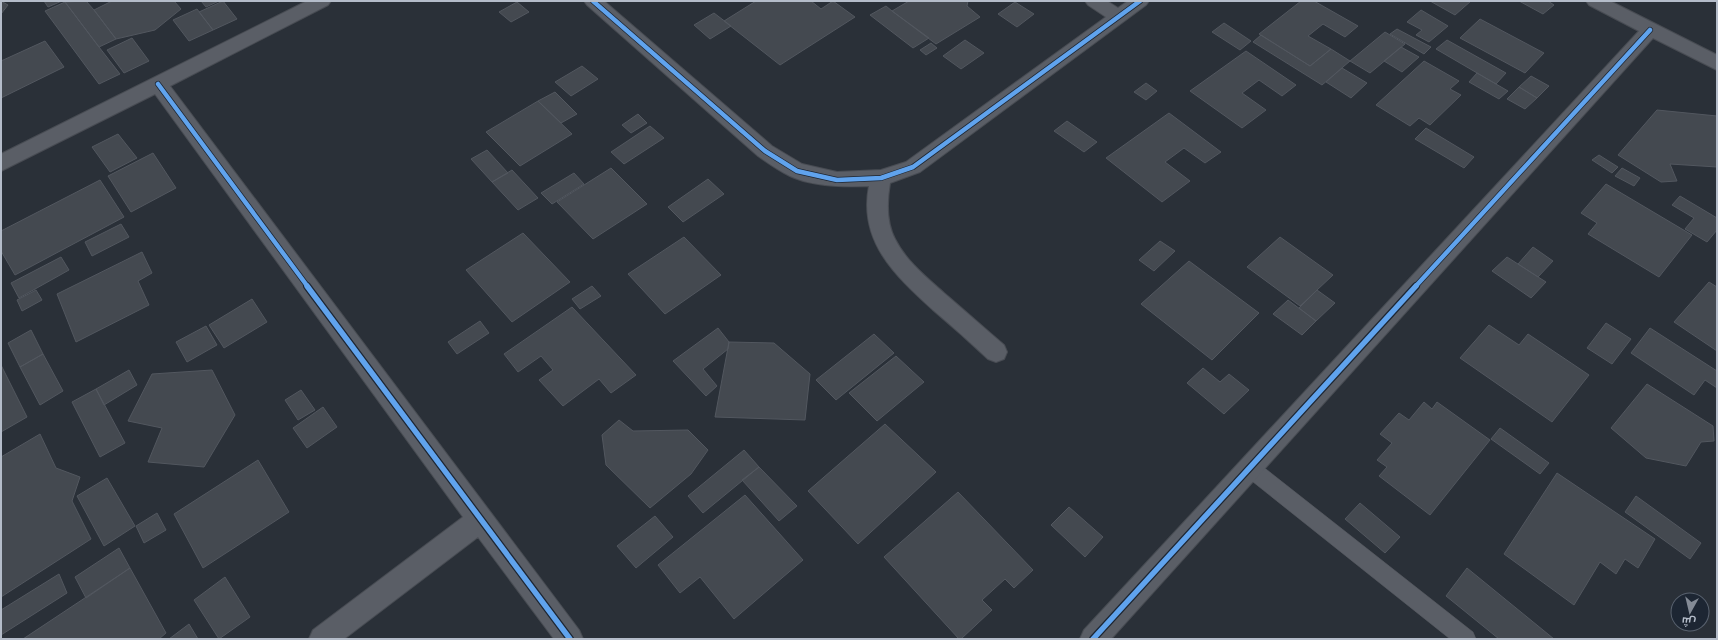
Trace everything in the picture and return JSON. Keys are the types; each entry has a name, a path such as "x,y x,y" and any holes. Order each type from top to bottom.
{"street":[{"path":"1,163 322,1"},
{"path":"593,1 765,151 797,171 837,180 881,178 913,167 940,149 1140,1"},
{"path":"1094,1 1118,16"},
{"path":"1595,1 1717,63"},
{"path":"1094,639 1650,30"},
{"path":"158,84 480,520 570,639"},
{"path":"881,178 877,198 878,219 884,240 896,260 913,278 996,352"},
{"path":"322,639 480,520"}],"lane":[{"path":"1250,468 1466,639"}],"building":[{"path":"1,1 8,5 1,14"},
{"path":"44,1 62,1 48,7"},
{"path":"86,1 116,39 99,47 65,2"},
{"path":"112,1 174,1 181,9 155,30 116,39 94,10"},
{"path":"201,1 219,1 206,7"},
{"path":"223,1 237,19 213,30 199,12"},
{"path":"756,1 811,1 821,9 833,1 855,17 780,65 724,21"},
{"path":"909,1 968,1 967,6 980,17 936,44 892,11"},
{"path":"1301,1 1314,1 1358,26 1345,37 1323,24 1308,36 1331,49 1310,66 1259,34"},
{"path":"1430,1 1471,1 1455,15"},
{"path":"1519,1 1548,1 1554,5 1543,14"},
{"path":"65,2 120,74 99,84 45,11"},
{"path":"517,2 529,12 511,22 499,12"},
{"path":"1015,2 1034,14 1017,27 998,14"},
{"path":"886,6 929,38 913,48 870,15"},
{"path":"197,9 213,30 189,41 173,20"},
{"path":"1421,10 1448,26 1429,42 1416,35 1422,30 1407,22"},
{"path":"714,13 731,26 710,39 694,25"},
{"path":"1480,19 1544,53 1525,73 1460,38"},
{"path":"1224,23 1251,41 1240,50 1212,32"},
{"path":"1397,29 1431,47 1424,54 1390,34"},
{"path":"1385,32 1405,44 1370,73 1350,61"},
{"path":"1261,35 1310,66 1331,49 1350,61 1322,85 1253,42"},
{"path":"132,38 149,61 124,73 107,50"},
{"path":"965,40 984,53 961,69 943,56"},
{"path":"1447,40 1506,73 1496,84 1436,49"},
{"path":"45,41 64,67 1,98 1,61"},
{"path":"931,43 937,48 926,55 920,50"},
{"path":"1401,47 1419,57 1402,72 1384,61"},
{"path":"1246,51 1296,85 1282,96 1259,80 1242,93 1266,110 1242,128 1190,91"},
{"path":"1424,61 1459,81 1450,89 1461,95 1430,125 1419,118 1410,126 1376,105"},
{"path":"582,66 598,79 571,96 555,82"},
{"path":"1342,68 1367,83 1351,98 1326,82"},
{"path":"1477,73 1508,91 1499,99 1469,82"},
{"path":"1531,76 1549,86 1537,98 1519,87"},
{"path":"1146,83 1157,91 1146,100 1134,92"},
{"path":"1519,87 1537,98 1525,109 1507,99"},
{"path":"555,92 577,114 561,123 538,101"},
{"path":"538,101 572,134 520,166 486,132"},
{"path":"1657,110 1717,116 1717,167 1670,164 1677,181 1661,182 1618,155"},
{"path":"1169,113 1221,152 1205,163 1184,148 1165,162 1190,181 1162,202 1106,158"},
{"path":"638,114 647,123 631,133 622,125"},
{"path":"1067,121 1097,142 1084,152 1054,131"},
{"path":"650,126 664,138 624,164 611,152"},
{"path":"1426,128 1474,157 1464,168 1415,139"},
{"path":"118,134 137,158 110,172 92,147"},
{"path":"487,150 508,173 492,182 471,159"},
{"path":"153,153 176,188 131,212 108,176"},
{"path":"1599,155 1618,167 1612,173 1592,160"},
{"path":"611,168 647,204 593,239 557,202"},
{"path":"1622,168 1640,178 1634,186 1615,176"},
{"path":"512,170 538,198 518,210 492,182"},
{"path":"574,173 584,184 552,204 541,193"},
{"path":"708,179 724,194 683,222 668,207"},
{"path":"100,180 124,217 15,275 1,251 1,231"},
{"path":"1606,184 1692,235 1659,277 1588,234 1597,223 1581,213"},
{"path":"1680,196 1717,218 1717,230 1707,242 1685,229 1694,218 1672,205"},
{"path":"121,224 129,237 92,256 85,242"},
{"path":"523,233 570,282 512,322 466,270"},
{"path":"684,237 721,275 665,314 628,274"},
{"path":"1280,237 1333,275 1300,306 1247,267"},
{"path":"1160,241 1175,251 1154,271 1139,260"},
{"path":"1533,247 1553,261 1538,277 1518,264"},
{"path":"142,252 152,273 138,281 149,305 76,342 57,294"},
{"path":"61,257 69,270 19,298 11,283"},
{"path":"1507,257 1546,282 1531,298 1492,271"},
{"path":"1189,261 1259,313 1212,360 1141,304"},
{"path":"1709,282 1717,287 1717,351 1674,322"},
{"path":"592,286 601,296 580,309 572,299"},
{"path":"36,290 42,300 22,311 17,300"},
{"path":"1317,290 1335,303 1316,321 1299,308"},
{"path":"252,299 267,322 224,348 209,325"},
{"path":"1288,300 1316,321 1302,335 1273,314"},
{"path":"572,307 636,375 611,393 599,379 563,406 539,380 553,370 541,356 518,372 504,354"},
{"path":"480,321 489,333 457,354 448,342"},
{"path":"1606,323 1631,339 1612,364 1587,348"},
{"path":"1489,325 1519,345 1528,334 1589,375 1552,422 1460,358"},
{"path":"206,326 217,345 187,362 176,342"},
{"path":"718,328 729,342 728,349 703,369 717,386 706,396 673,361"},
{"path":"1650,328 1717,371 1717,388 1705,380 1694,395 1631,353"},
{"path":"31,330 43,354 20,367 8,343"},
{"path":"874,334 894,353 836,400 816,380"},
{"path":"729,342 774,343 810,374 805,420 715,417"},
{"path":"43,354 63,391 40,405 20,367"},
{"path":"896,356 924,382 877,421 849,393"},
{"path":"1,365 27,417 1,432"},
{"path":"1203,368 1220,382 1229,374 1249,390 1224,414 1187,383"},
{"path":"129,370 137,385 104,405 96,389"},
{"path":"212,370 235,415 204,467 148,462 162,428 128,421 152,374"},
{"path":"1647,384 1713,426 1714,441 1701,442 1686,466 1646,458 1611,428"},
{"path":"96,389 125,443 100,457 72,402"},
{"path":"301,390 315,410 298,420 285,400"},
{"path":"1424,402 1432,409 1437,402 1490,440 1430,515 1379,476 1387,467 1377,460 1392,443 1380,434 1399,413 1409,420"},
{"path":"323,407 337,427 307,448 293,428"},
{"path":"619,420 633,431 688,430 708,450 691,474 650,508 606,465 602,435"},
{"path":"885,424 936,472 858,544 808,491"},
{"path":"1500,428 1549,463 1540,474 1491,439"},
{"path":"40,434 56,468 80,477 72,501 91,539 1,597 1,457"},
{"path":"744,450 759,467 703,513 688,496"},
{"path":"258,460 289,512 203,568 174,514"},
{"path":"759,467 797,506 779,521 742,480"},
{"path":"1557,473 1655,539 1638,568 1625,559 1616,574 1600,562 1574,605 1504,554"},
{"path":"107,478 135,526 104,546 77,496"},
{"path":"958,492 1033,570 1014,588 1005,579 982,600 992,610 961,639 959,639 884,557"},
{"path":"745,495 803,560 734,619 700,577 680,593 658,565"},
{"path":"1636,496 1701,543 1690,559 1625,512"},
{"path":"1360,503 1400,537 1385,553 1345,519"},
{"path":"1069,507 1103,537 1085,557 1051,525"},
{"path":"157,513 166,530 144,543 136,526"},
{"path":"655,516 673,537 636,568 617,546"},
{"path":"119,548 130,568 86,598 75,577"},
{"path":"130,568 166,633 159,639 23,639"},
{"path":"1467,568 1554,639 1499,639 1446,596"},
{"path":"59,574 67,593 1,635 1,610"},
{"path":"225,577 250,617 219,639 194,600"},
{"path":"189,624 198,639 169,639"}],"cycle path":[{"path":"593,1 765,151 797,171 837,180 881,178 913,167 1140,1"},
{"path":"1093,639 1650,30"},
{"path":"158,84 480,520 570,639"}]}
